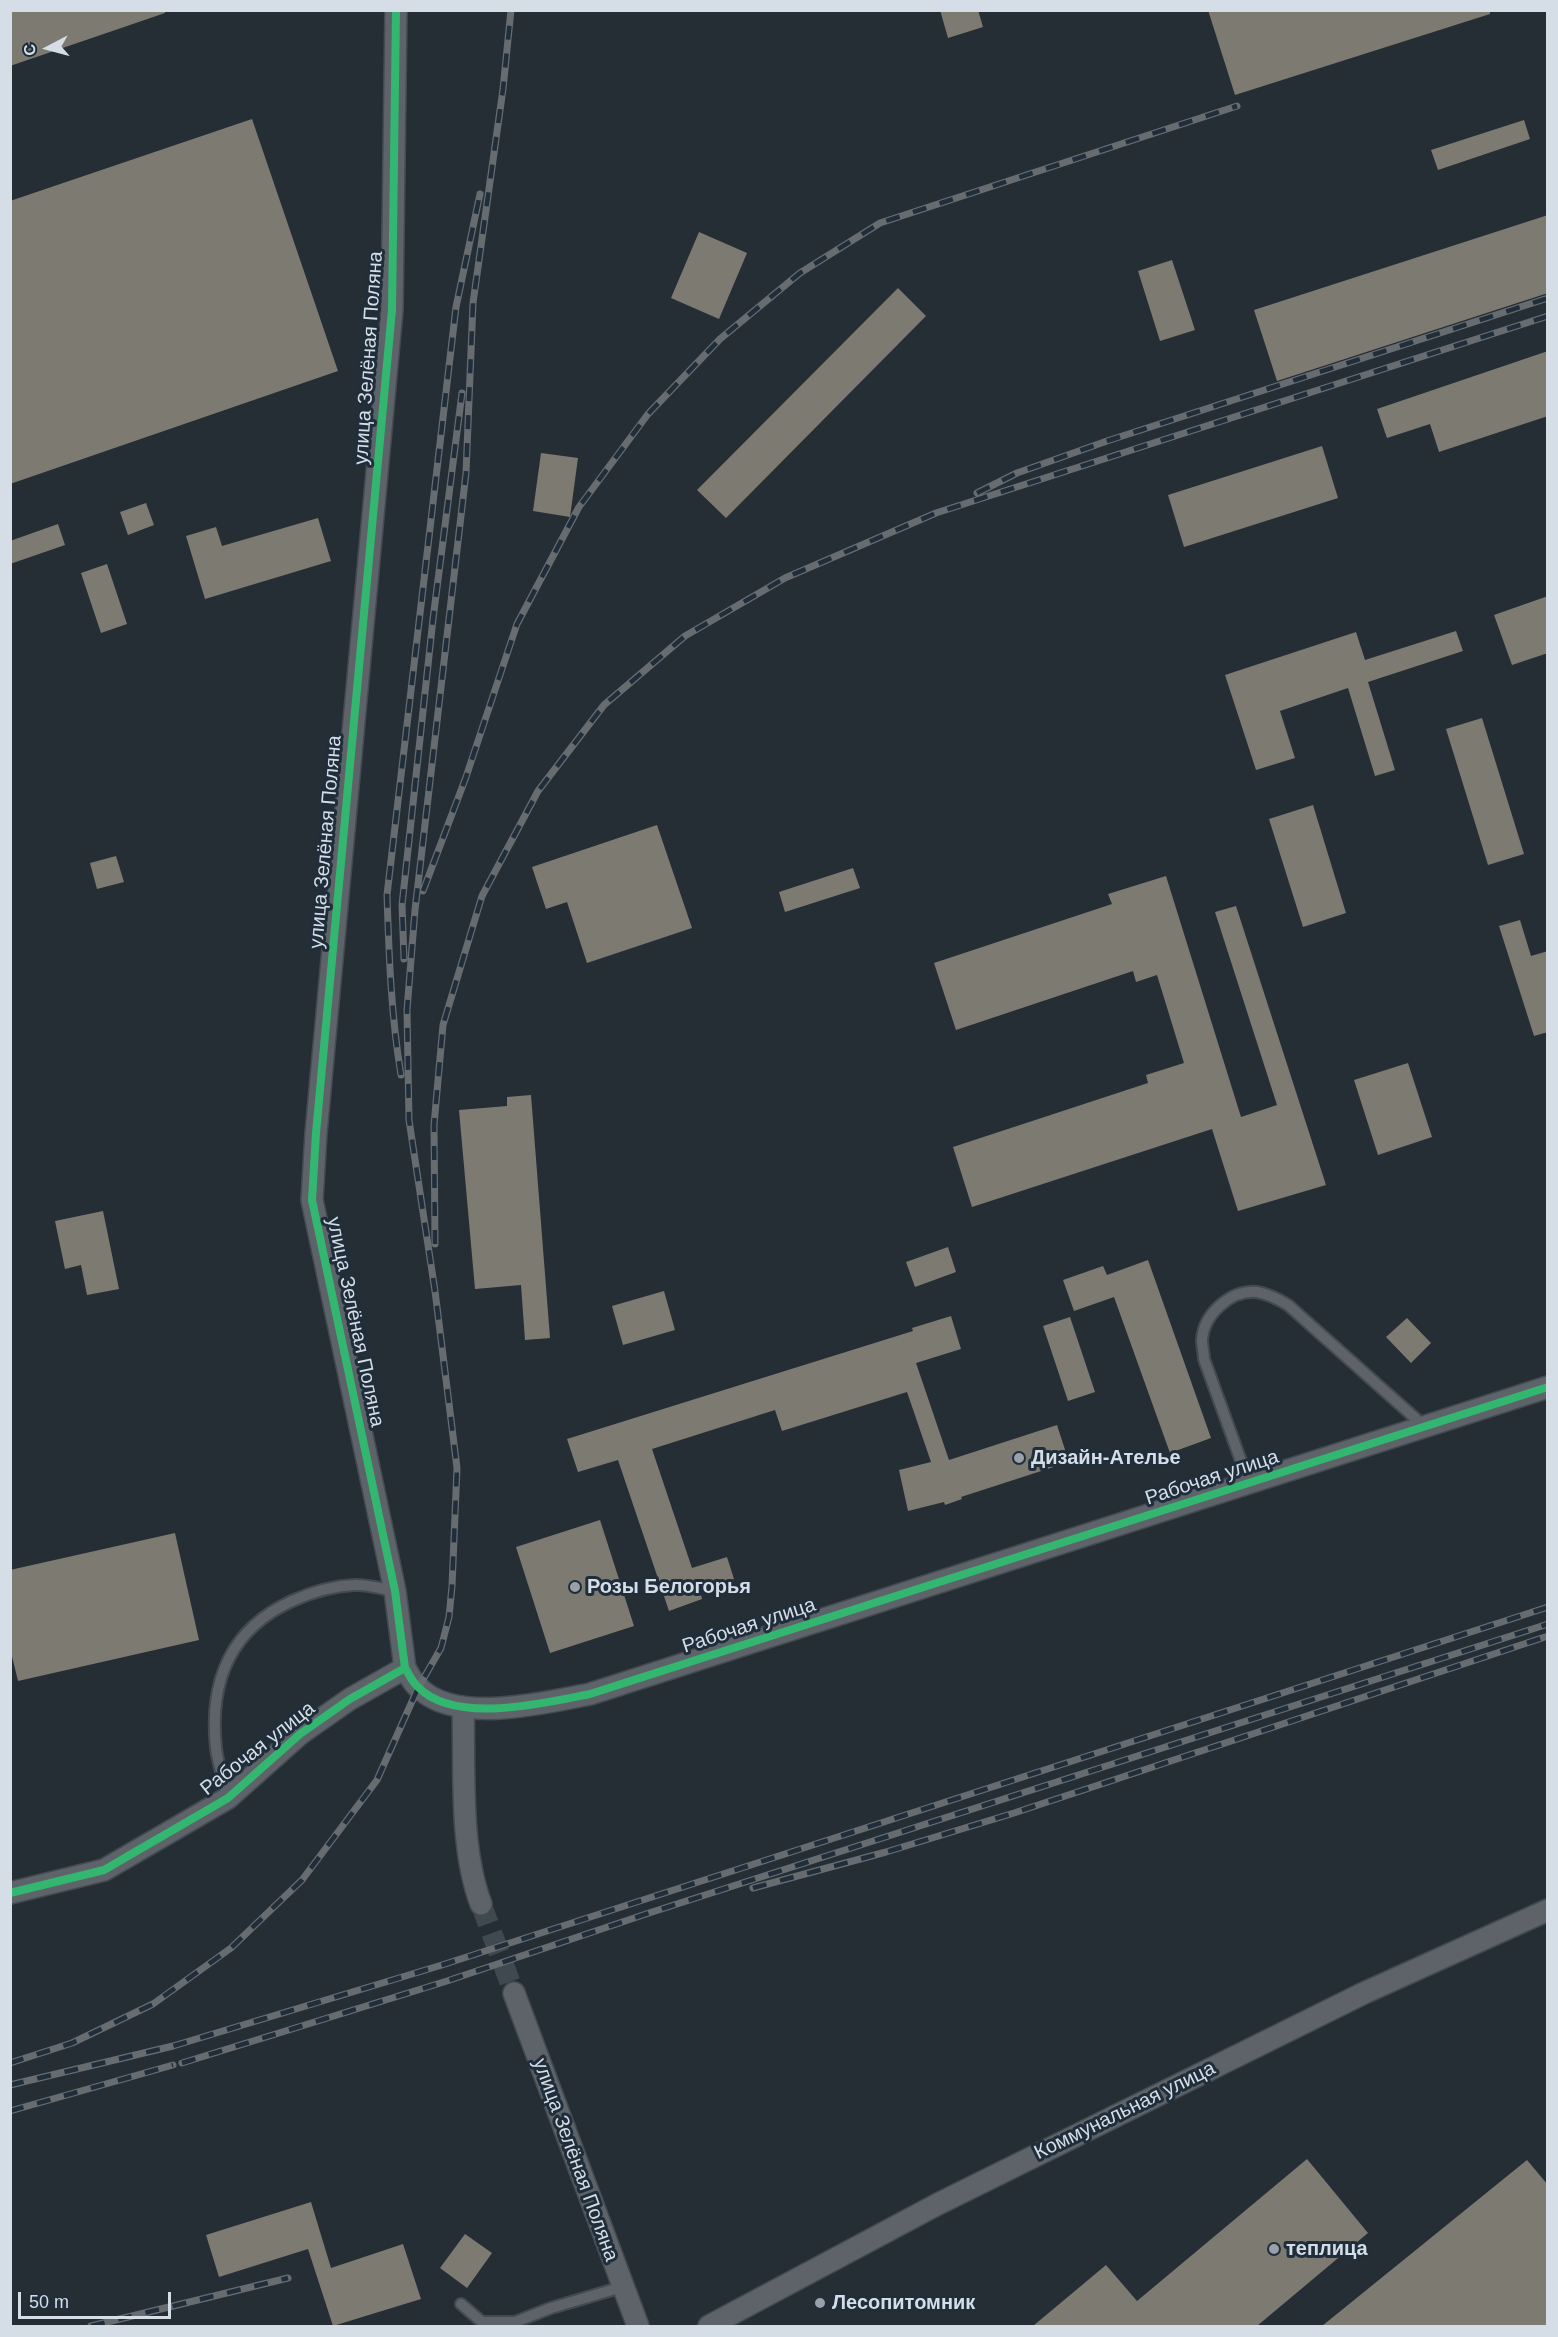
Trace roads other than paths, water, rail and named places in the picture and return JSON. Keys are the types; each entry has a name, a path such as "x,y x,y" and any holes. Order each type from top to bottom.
{"street":[{"name":"улица Зелёная Поляна","path":"396,10 392,310 316,1133 312,1200 395,1591 405,1668"},
{"name":"Рабочая улица","path":"10,1893 104,1870 228,1798 300,1734 350,1699 405,1668 418,1688 436,1700 463,1707 497,1709 517,1707 590,1694 1548,1387"},
{"path":"463,1707 466,1832 476,1890 481,1904"},
{"name":"Коммунальная улица","path":"709,2326 938,2205 1364,1993 1548,1910"},
{"name":"улица Зелёная Поляна","path":"514,1993 638,2326"}],"lane":[{"path":"1249,1484 1204,1359 1202,1339 1209,1319 1215,1311 1221,1304 1239,1294 1256,1292 1273,1296 1288,1305 1424,1427"},
{"path":"228,1798 216,1749 216,1712 221,1679 231,1653 244,1634 271,1611 315,1590 356,1585 395,1591"},
{"path":"461,2304 482,2322 516,2322 551,2308 622,2287"}],"tunnel":[{"path":"481,1904 514,1993"}],"railway":[{"path":"10,2063 72,2043 153,2004 231,1948 302,1880 377,1780 418,1688 441,1648 449,1617 457,1468 435,1291 409,1120 407,1010 415,910 466,473 473,303 503,89 511,10"},
{"path":"423,891 466,777 517,624 579,507 648,414 720,339 800,273 880,223 1237,106"},
{"path":"401,1075 393,1008 387,895 456,307 480,194"},
{"path":"977,493 1017,473 1107,441 1548,298"},
{"path":"435,1244 434,1125 443,1025 482,896 538,791 604,705 685,636 785,578 936,513 1548,316"},
{"path":"404,959 402,905 433,619 462,393"},
{"path":"10,2085 173,2046 442,1965 1548,1607"},
{"path":"182,2063 447,1981 649,1913 1548,1624"},
{"path":"753,1888 886,1852 1014,1813 1548,1636"},
{"path":"10,2111 173,2065"},
{"path":"91,2326 288,2278"}],"place":[{"name":"Дизайн-Ателье","path":"1019,1458"},
{"name":"Розы Белогорья","path":"575,1587"},
{"name":"теплица","path":"1274,2249"},
{"name":"Лесопитомник","path":"820,2303"}]}
